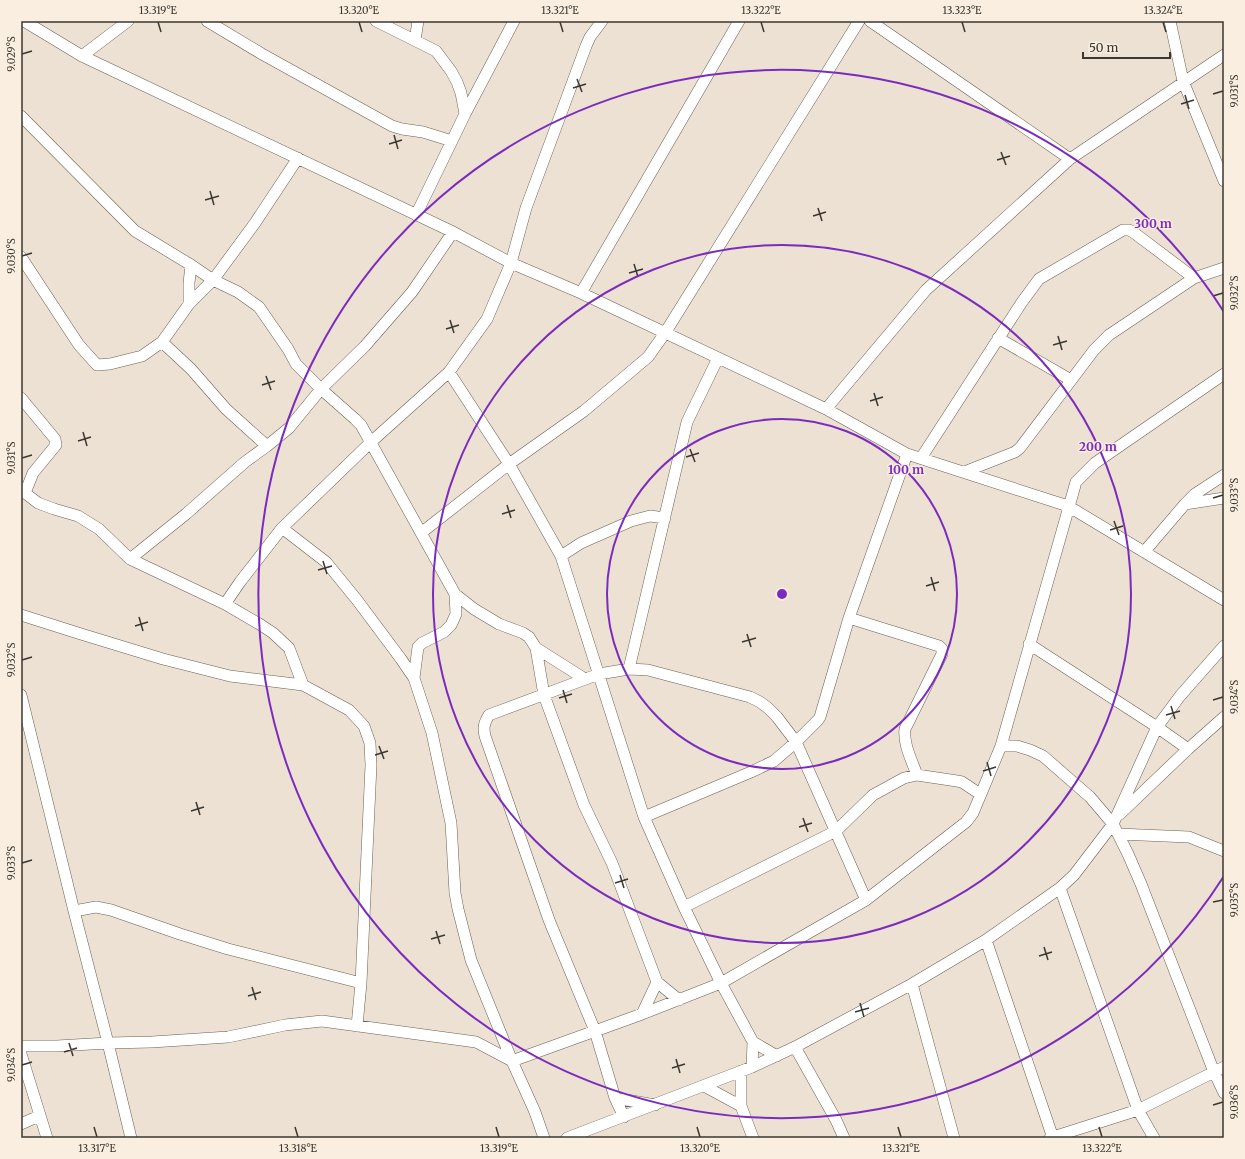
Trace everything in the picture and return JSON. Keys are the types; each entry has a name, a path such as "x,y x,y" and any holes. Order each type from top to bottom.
{"street":[{"path":"24,21 82,56 453,232 511,263 581,293 826,409 907,454 1068,506 1224,600"},
{"path":"82,56 128,21"},
{"path":"207,21 262,54 392,126 422,132 452,141"},
{"path":"376,21 436,52 451,71 457,82 461,93 464,114"},
{"path":"415,40 418,21"},
{"path":"416,215 464,114 514,21"},
{"path":"225,604 282,528 371,442 449,372 487,319 511,263 526,208 586,46 590,37 602,21"},
{"path":"581,293 739,21"},
{"path":"420,532 509,464 584,411 648,357 665,333 859,21"},
{"path":"870,21 1070,159"},
{"path":"1170,21 1183,82 1224,181"},
{"path":"826,409 926,290 1070,159 1224,55"},
{"path":"21,116 135,231 192,265 212,280 238,292 259,307 288,349 296,364 321,390 356,419 371,442 455,594 474,609 499,624 523,633 529,637 536,648 544,695 584,805 612,863 656,982 678,1000"},
{"path":"21,258 79,345 97,365 110,364 142,356 162,342 189,304 212,280 255,224 298,158"},
{"path":"921,458 998,338 1039,279 1123,230 1133,232 1194,278"},
{"path":"130,559 186,514 245,462 289,428 321,390 365,346 412,292 453,232"},
{"path":"189,304 189,284 192,265"},
{"path":"964,472 1015,452 1020,448 1094,350 1109,335 1194,278 1224,268"},
{"path":"998,338 1071,380"},
{"path":"162,342 192,369 226,409 267,446"},
{"path":"629,669 687,422 718,358"},
{"path":"449,372 509,464 561,556 644,817 721,983 753,1042 752,1067"},
{"path":"21,1046 152,1042 228,1037 285,1025 322,1021 476,1042 512,1061 642,1014 721,983 866,900 966,822 972,813 1001,746 1076,482 1095,463 1224,374"},
{"path":"21,398 55,439 56,445 32,473 23,490 38,502 54,509 78,516 98,529 130,559 225,604 273,633 289,648 303,685"},
{"path":"644,817 774,761 818,720 849,618 907,454"},
{"path":"21,474 32,473"},
{"path":"1144,552 1195,494 1224,476"},
{"path":"1185,504 1224,498"},
{"path":"561,556 581,543 631,521 650,516 665,518"},
{"path":"282,528 326,562 357,600 414,678 432,733 451,823 455,893 471,960 512,1061 535,1112 544,1138"},
{"path":"414,678 418,647 422,643 444,632 452,624 456,614 455,594"},
{"path":"21,615 163,658 230,676 303,685 349,710 364,726 370,743 361,983 357,1026"},
{"path":"849,618 939,646 942,649 942,654 905,729 905,742 917,775"},
{"path":"1029,644 1157,727 1188,749"},
{"path":"1115,826 1157,727 1180,696 1224,646"},
{"path":"536,648 585,679"},
{"path":"624,1117 615,1098 595,1031 549,920 484,732 484,722 489,716 599,674 629,669 648,670 750,697 768,708 777,717 796,742 866,900"},
{"path":"21,695 74,912 108,1043 130,1138"},
{"path":"567,1138 704,1086 777,1056 912,984 986,940 1060,888 1074,875 1115,826 1188,749 1224,718"},
{"path":"1001,746 1017,746 1043,756 1090,797 1115,826 1141,884 1214,1072 1224,1093"},
{"path":"684,906 836,831 873,795 904,778 917,775 962,782 980,794"},
{"path":"1115,826 1189,837 1224,851"},
{"path":"1060,888 1138,1110 1154,1138"},
{"path":"74,912 96,907 111,910 228,949 361,983"},
{"path":"986,940 1052,1138 1138,1110 1224,1067"},
{"path":"642,1014 656,982"},
{"path":"912,984 954,1138"},
{"path":"753,1042 777,1056"},
{"path":"795,1047 836,1120 844,1138"},
{"path":"21,1054 47,1138"},
{"path":"741,1071 741,1106 753,1138"},
{"path":"704,1086 741,1106"},
{"path":"615,1098 655,1105"},
{"path":"21,1124 39,1116"}]}
